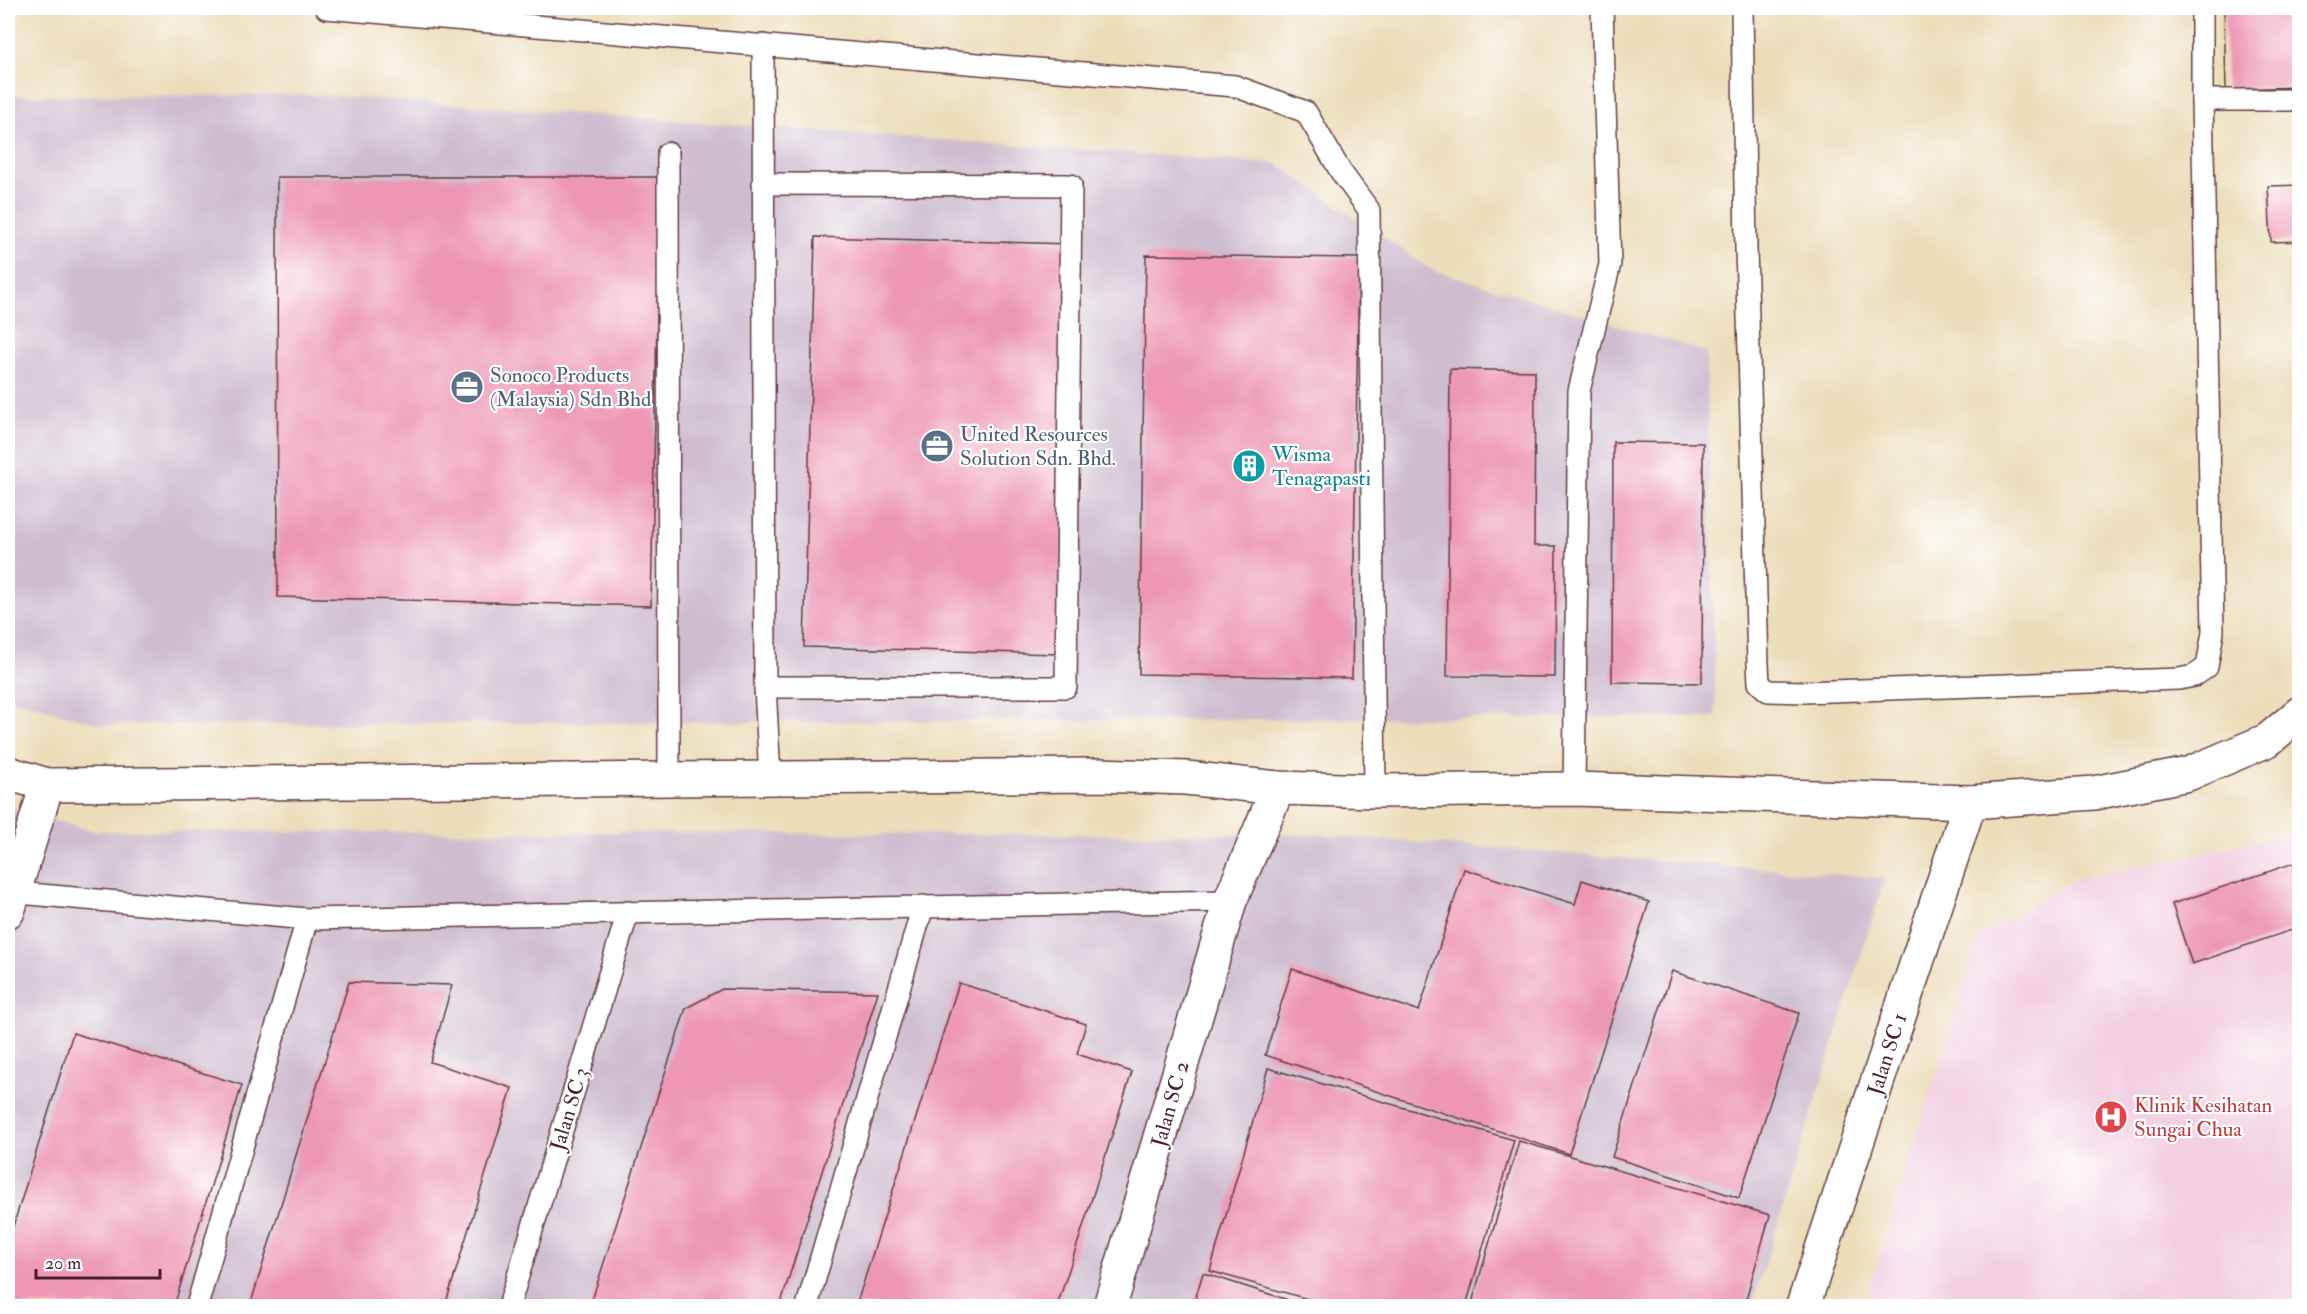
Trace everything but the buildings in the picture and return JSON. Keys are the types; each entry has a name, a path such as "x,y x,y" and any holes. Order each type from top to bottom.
{"street":[{"path":"8,773 47,785 1098,775 1186,778 1278,788 1375,791 1574,789 1971,802 2094,793 2188,774 2268,740 2300,713"},
{"path":"9,899 47,785"},
{"name":"Jalan SC 2","path":"1110,1306 1230,901 1278,788"},
{"name":"Jalan SC 1","path":"1803,1306 1971,802"}],"lane":[{"path":"326,8 1235,86 1306,112 1341,172 1369,210 1375,791"},
{"path":"1574,789 1579,391 1610,264 1602,8"},
{"path":"1743,8 1746,248 1759,683 1768,691 1815,692 2179,679 2194,676 2206,666 2213,633 2202,8"},
{"path":"763,45 765,687 770,777"},
{"path":"2202,100 2300,100"},
{"path":"668,153 669,778"},
{"path":"763,184 1071,185 1066,687 765,687"},
{"path":"9,899 308,919 1230,901"},
{"path":"807,1306 923,906"},
{"name":"Jalan SC 3","path":"509,1306 628,912"},
{"path":"197,1306 308,919"}],"shaded area":[{"path":"319,95 1277,164 1430,269 1706,352 1716,717 102,725 8,698 8,96"},
{"path":"8,808 93,831 1318,835 1885,878 1752,1306 8,1306"},
{"name":"Klinik Kesihatan Sungai Chua","path":"2299,833 2300,1298 2297,1306 1864,1306 1979,936 2077,878"}],"place":[{"name":"Sonoco Products (Malaysia) Sdn Bhd","path":"467,387"},
{"name":"United Resources Solution Sdn. Bhd.","path":"937,446"},
{"name":"Wisma Tenagapasti","path":"1249,466"},
{"name":"Klinik Kesihatan Sungai Chua","path":"2111,1117"}]}
